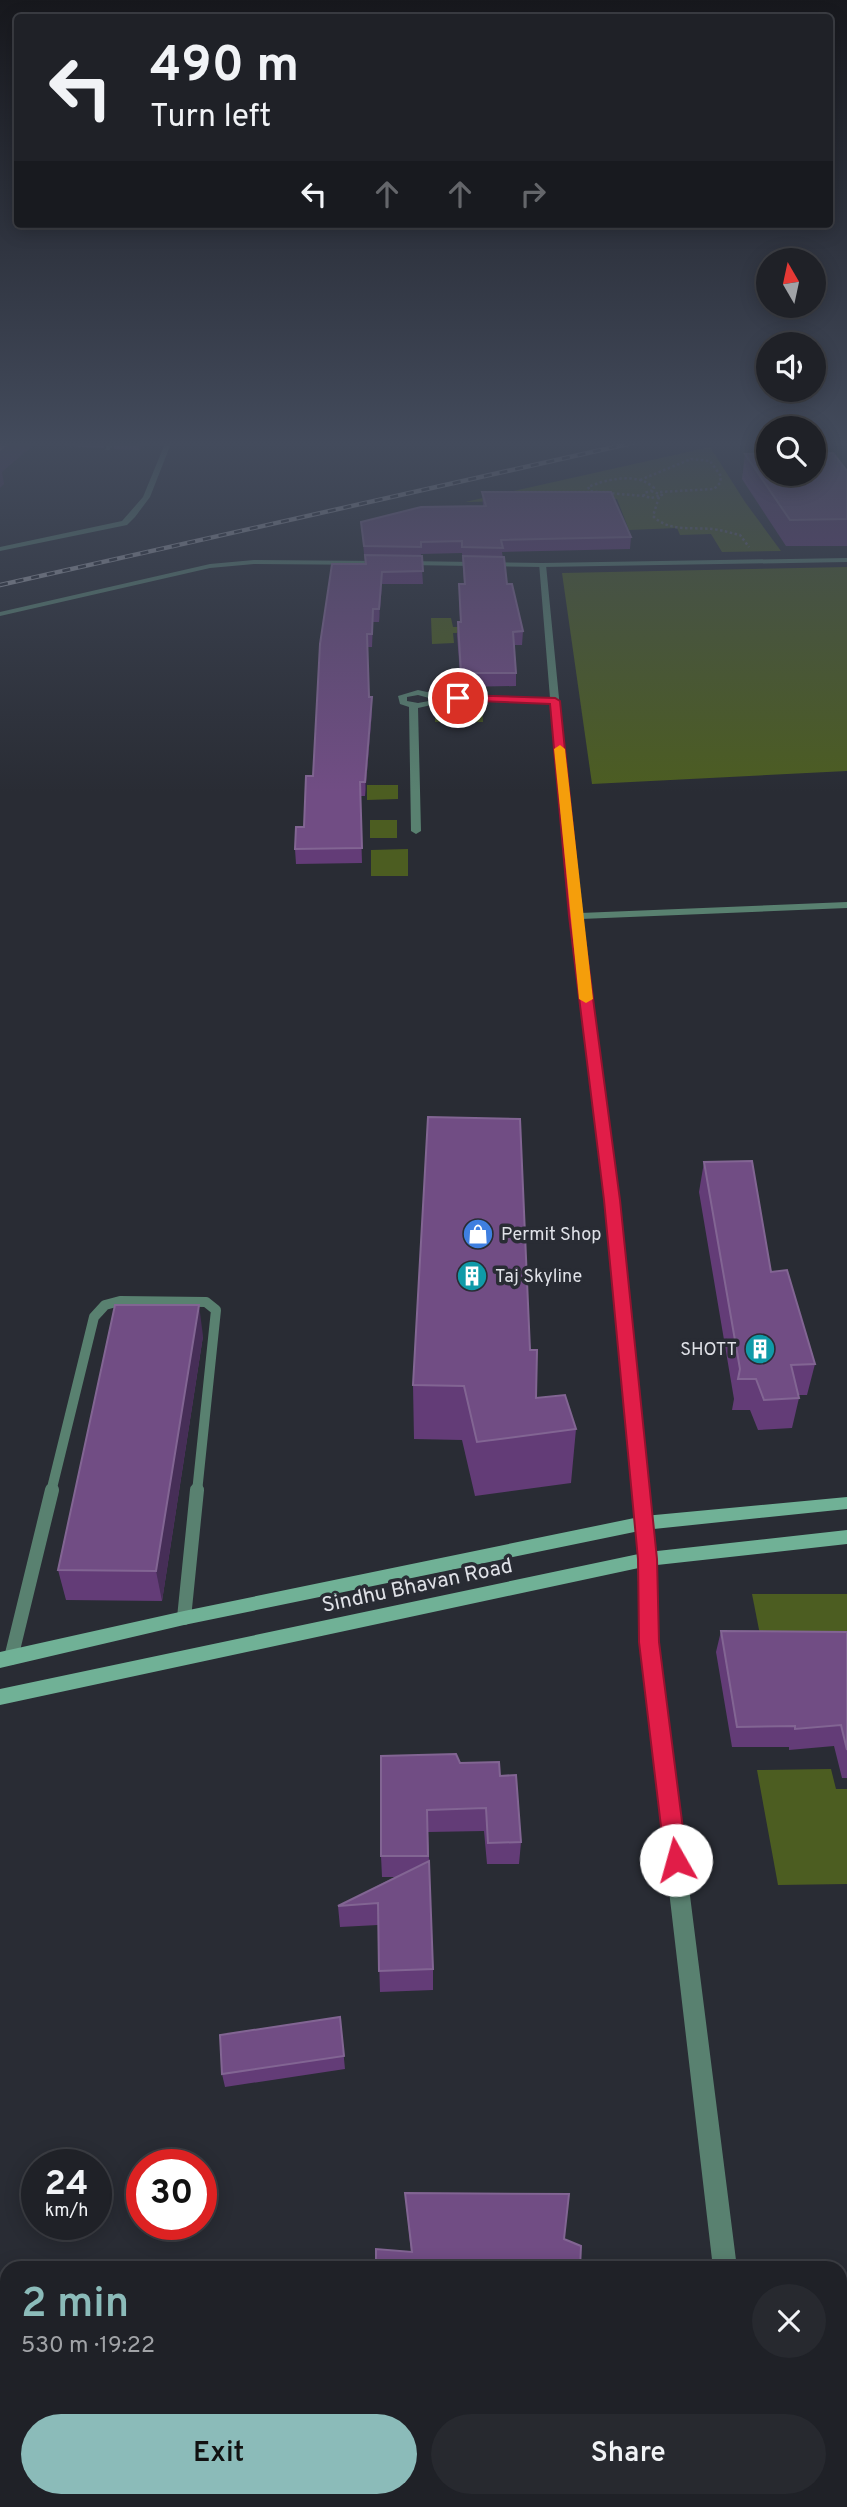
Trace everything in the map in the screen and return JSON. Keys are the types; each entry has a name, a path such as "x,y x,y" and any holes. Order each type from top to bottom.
{"main road":[{"name":"Sindhu Bhavan Road","path":"6,1659 184,1618 644,1523 847,1503"},
{"name":"Sindhu Bhavan Road","path":"0,1697 648,1559 847,1537"}],"street":[{"path":"0,614 221,565 313,562 542,565 847,560"},
{"path":"542,565 575,916 612,1200 648,1559 649,1642 724,2261"},
{"path":"434,697 433,702 425,706 402,702 402,696 412,692 426,693 434,697 555,701"},
{"path":"413,706 416,831"},
{"path":"575,916 847,905"}],"lane":[{"path":"6,1659 94,1317 105,1305 120,1301 206,1302 216,1310 184,1618"}],"green space":[{"path":"847,567 847,771 592,784 562,573"},
{"path":"431,618 451,618 453,627 511,626 512,632 453,633 454,643 432,644"},
{"path":"435,709 482,709 483,722 435,722"},
{"path":"367,785 398,785 398,799 367,800"},
{"path":"370,820 397,820 397,838 370,838"},
{"path":"408,849 408,876 371,876 371,850"},
{"path":"752,1594 847,1594 847,1653 762,1645"},
{"path":"831,1769 836,1789 847,1789 847,1884 778,1885 757,1770"}],"building":[{"path":"365,558 422,558 423,571 382,572 379,609 373,609 372,634 367,634 369,697 372,697 365,782 360,782 362,848 295,849 296,827 304,827 306,776 313,776 320,644 332,564 366,564"},
{"path":"463,558 504,558 507,584 512,584 523,631 513,632 516,673 461,673 459,584 465,584"},
{"name":"Taj Skyline","path":"428,1117 520,1119 530,1350 537,1350 536,1398 565,1395 576,1429 477,1442 464,1386 413,1385"},
{"name":"SHOTT","path":"752,1161 771,1272 787,1270 815,1364 791,1365 799,1398 764,1400 756,1379 738,1379 740,1369 704,1162"},
{"path":"115,1305 199,1305 156,1571 58,1570"},
{"path":"721,1631 847,1632 847,1750 841,1725 795,1729 795,1726 737,1727"},
{"path":"456,1754 460,1763 499,1762 500,1776 516,1775 521,1842 488,1843 486,1808 427,1810 428,1856 381,1856 381,1756"},
{"path":"429,1861 433,1969 379,1971 378,1903 338,1906"},
{"path":"340,2017 344,2056 222,2074 220,2035"},
{"path":"405,2193 569,2194 564,2239 581,2246 580,2261 376,2261 376,2249 412,2252"}],"railway":[{"path":"0,585 120,558"}],"slow traffic":[{"path":"560,749 586,999"}],"place":[{"name":"Permit Shop","path":"478,1234"},
{"name":"Taj Skyline","path":"472,1276"},
{"name":"SHOTT","path":"760,1349"}],"route":[{"path":"458,698 555,701 575,916 612,1200 648,1559 649,1642 676,1860"}]}
